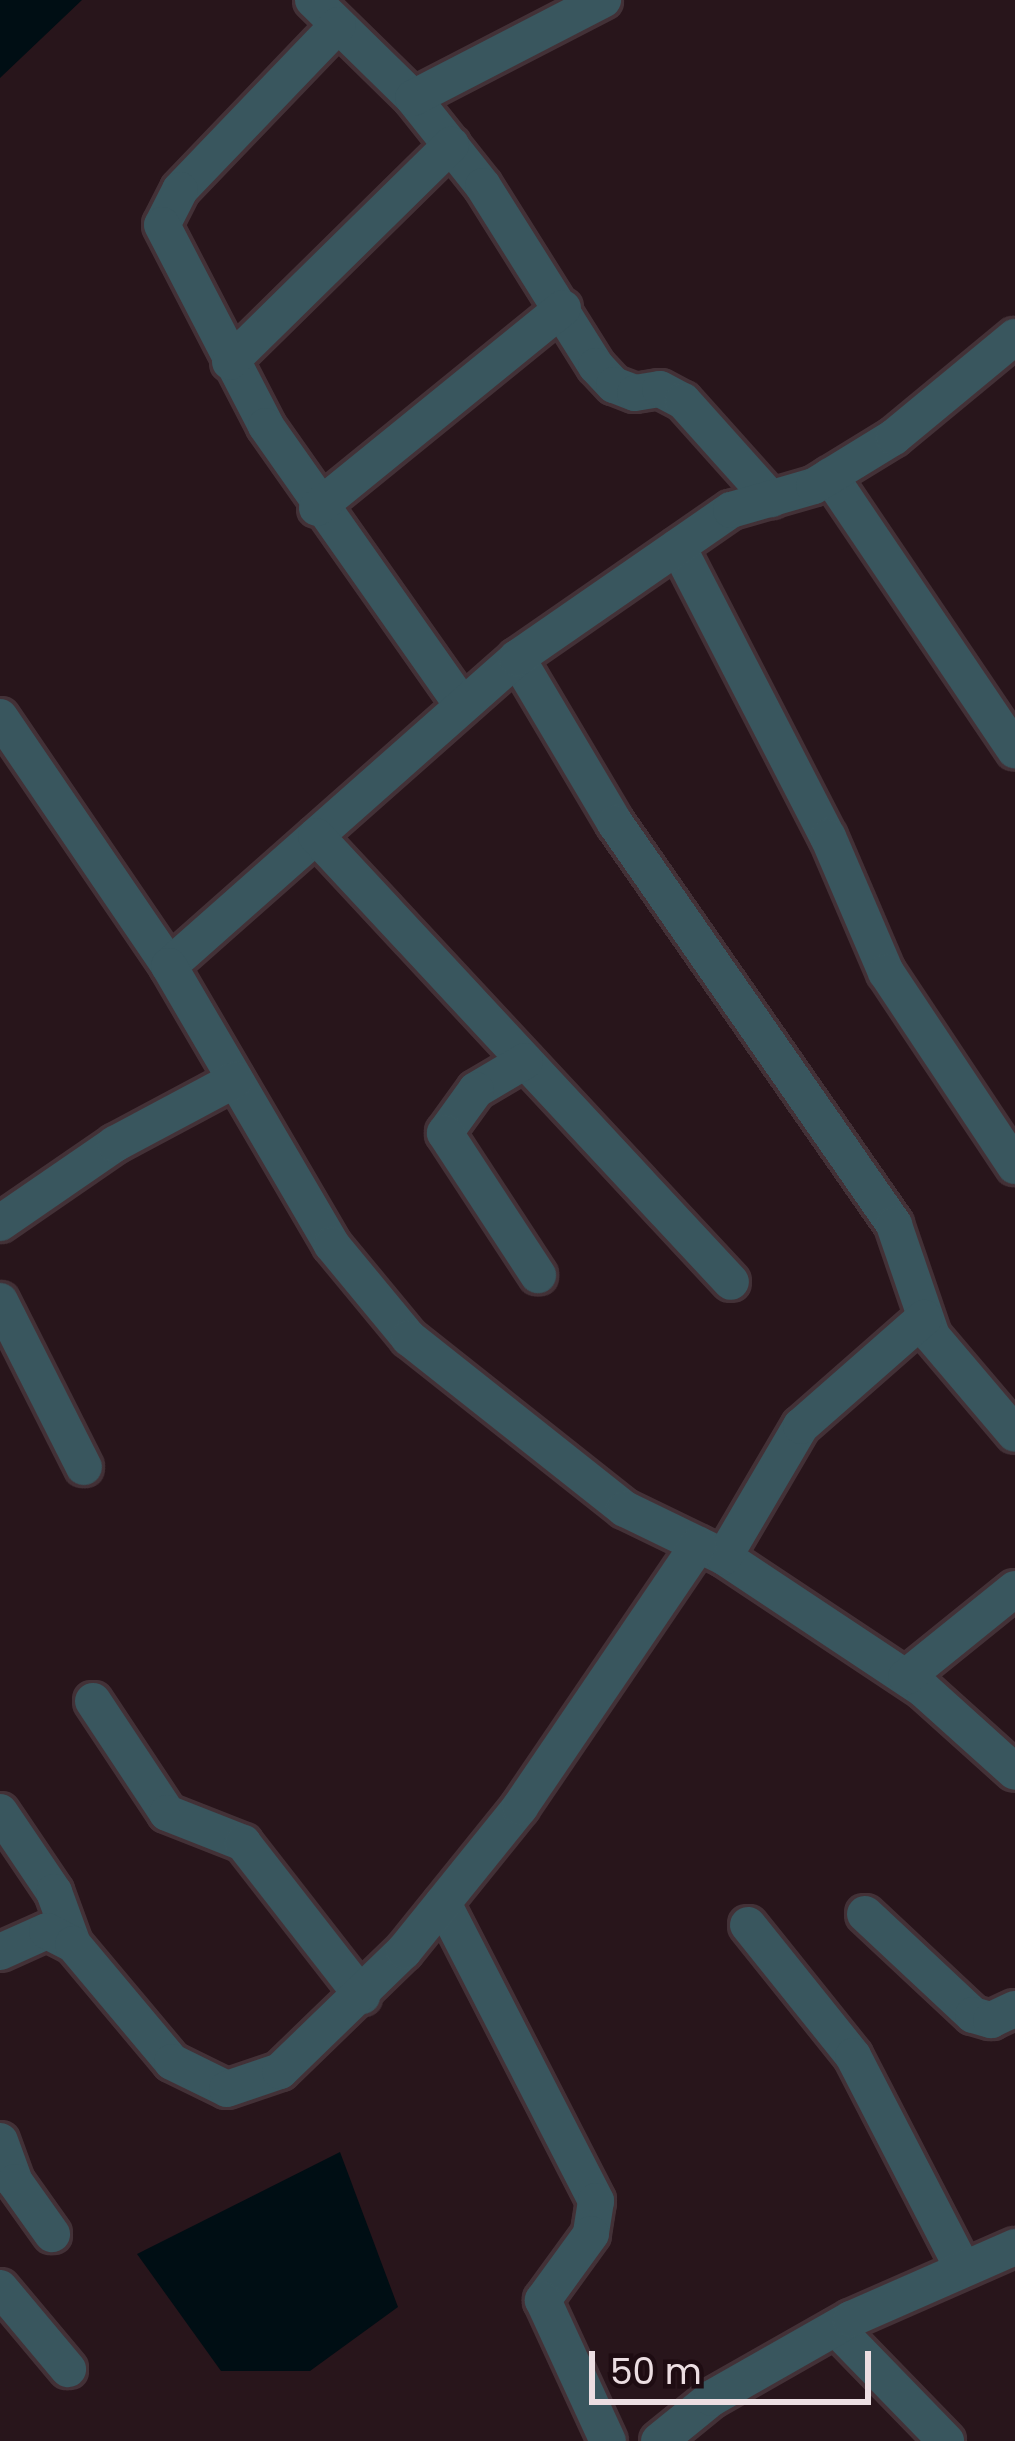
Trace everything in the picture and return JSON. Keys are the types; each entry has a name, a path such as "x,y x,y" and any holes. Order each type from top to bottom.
{"street":[{"path":"413,98 603,0"},
{"path":"459,701 317,508 230,362 171,249 167,210 325,12 413,98 451,146 614,386 634,393 660,389 683,401 771,499"},
{"path":"230,362 451,146"},
{"path":"317,508 563,308"},
{"path":"169,966 459,701 731,510 830,476 894,436 1015,338"},
{"path":"830,476 1015,750"},
{"path":"678,547 828,837 886,971 1015,1166"},
{"path":"517,658 615,823 894,1225 924,1318 1015,1434"},
{"path":"0,717 169,966 332,1245 409,1338 625,1509 711,1551 906,1677 1015,1772"},
{"path":"316,836 731,1282"},
{"path":"525,1060 476,1090 445,1133 538,1275"},
{"path":"0,1223 115,1144 235,1080"},
{"path":"0,1301 84,1467"},
{"path":"0,1812 54,1892 73,1944 137,2030 172,2062 226,2089 280,2071 362,1996 443,1903 801,1426 924,1318"},
{"path":"906,1677 1015,1589"},
{"path":"93,1701 167,1813 243,1843 362,1996"},
{"path":"443,1903 596,2201 591,2234 543,2300 608,2441"},
{"path":"865,1914 974,2015 991,2020 1015,2009"},
{"path":"748,1925 854,2056 962,2267"},
{"path":"0,1952 47,1931 73,1944"},
{"path":"0,2141 15,2182 52,2234"},
{"path":"659,2441 712,2398 836,2328 962,2267 1015,2247"},
{"path":"0,2288 68,2369"},
{"path":"836,2328 946,2441"}],"shaded area":[{"path":"0,0 82,0 0,78"},
{"path":"340,2152 398,2307 310,2371 221,2371 137,2254"}]}
